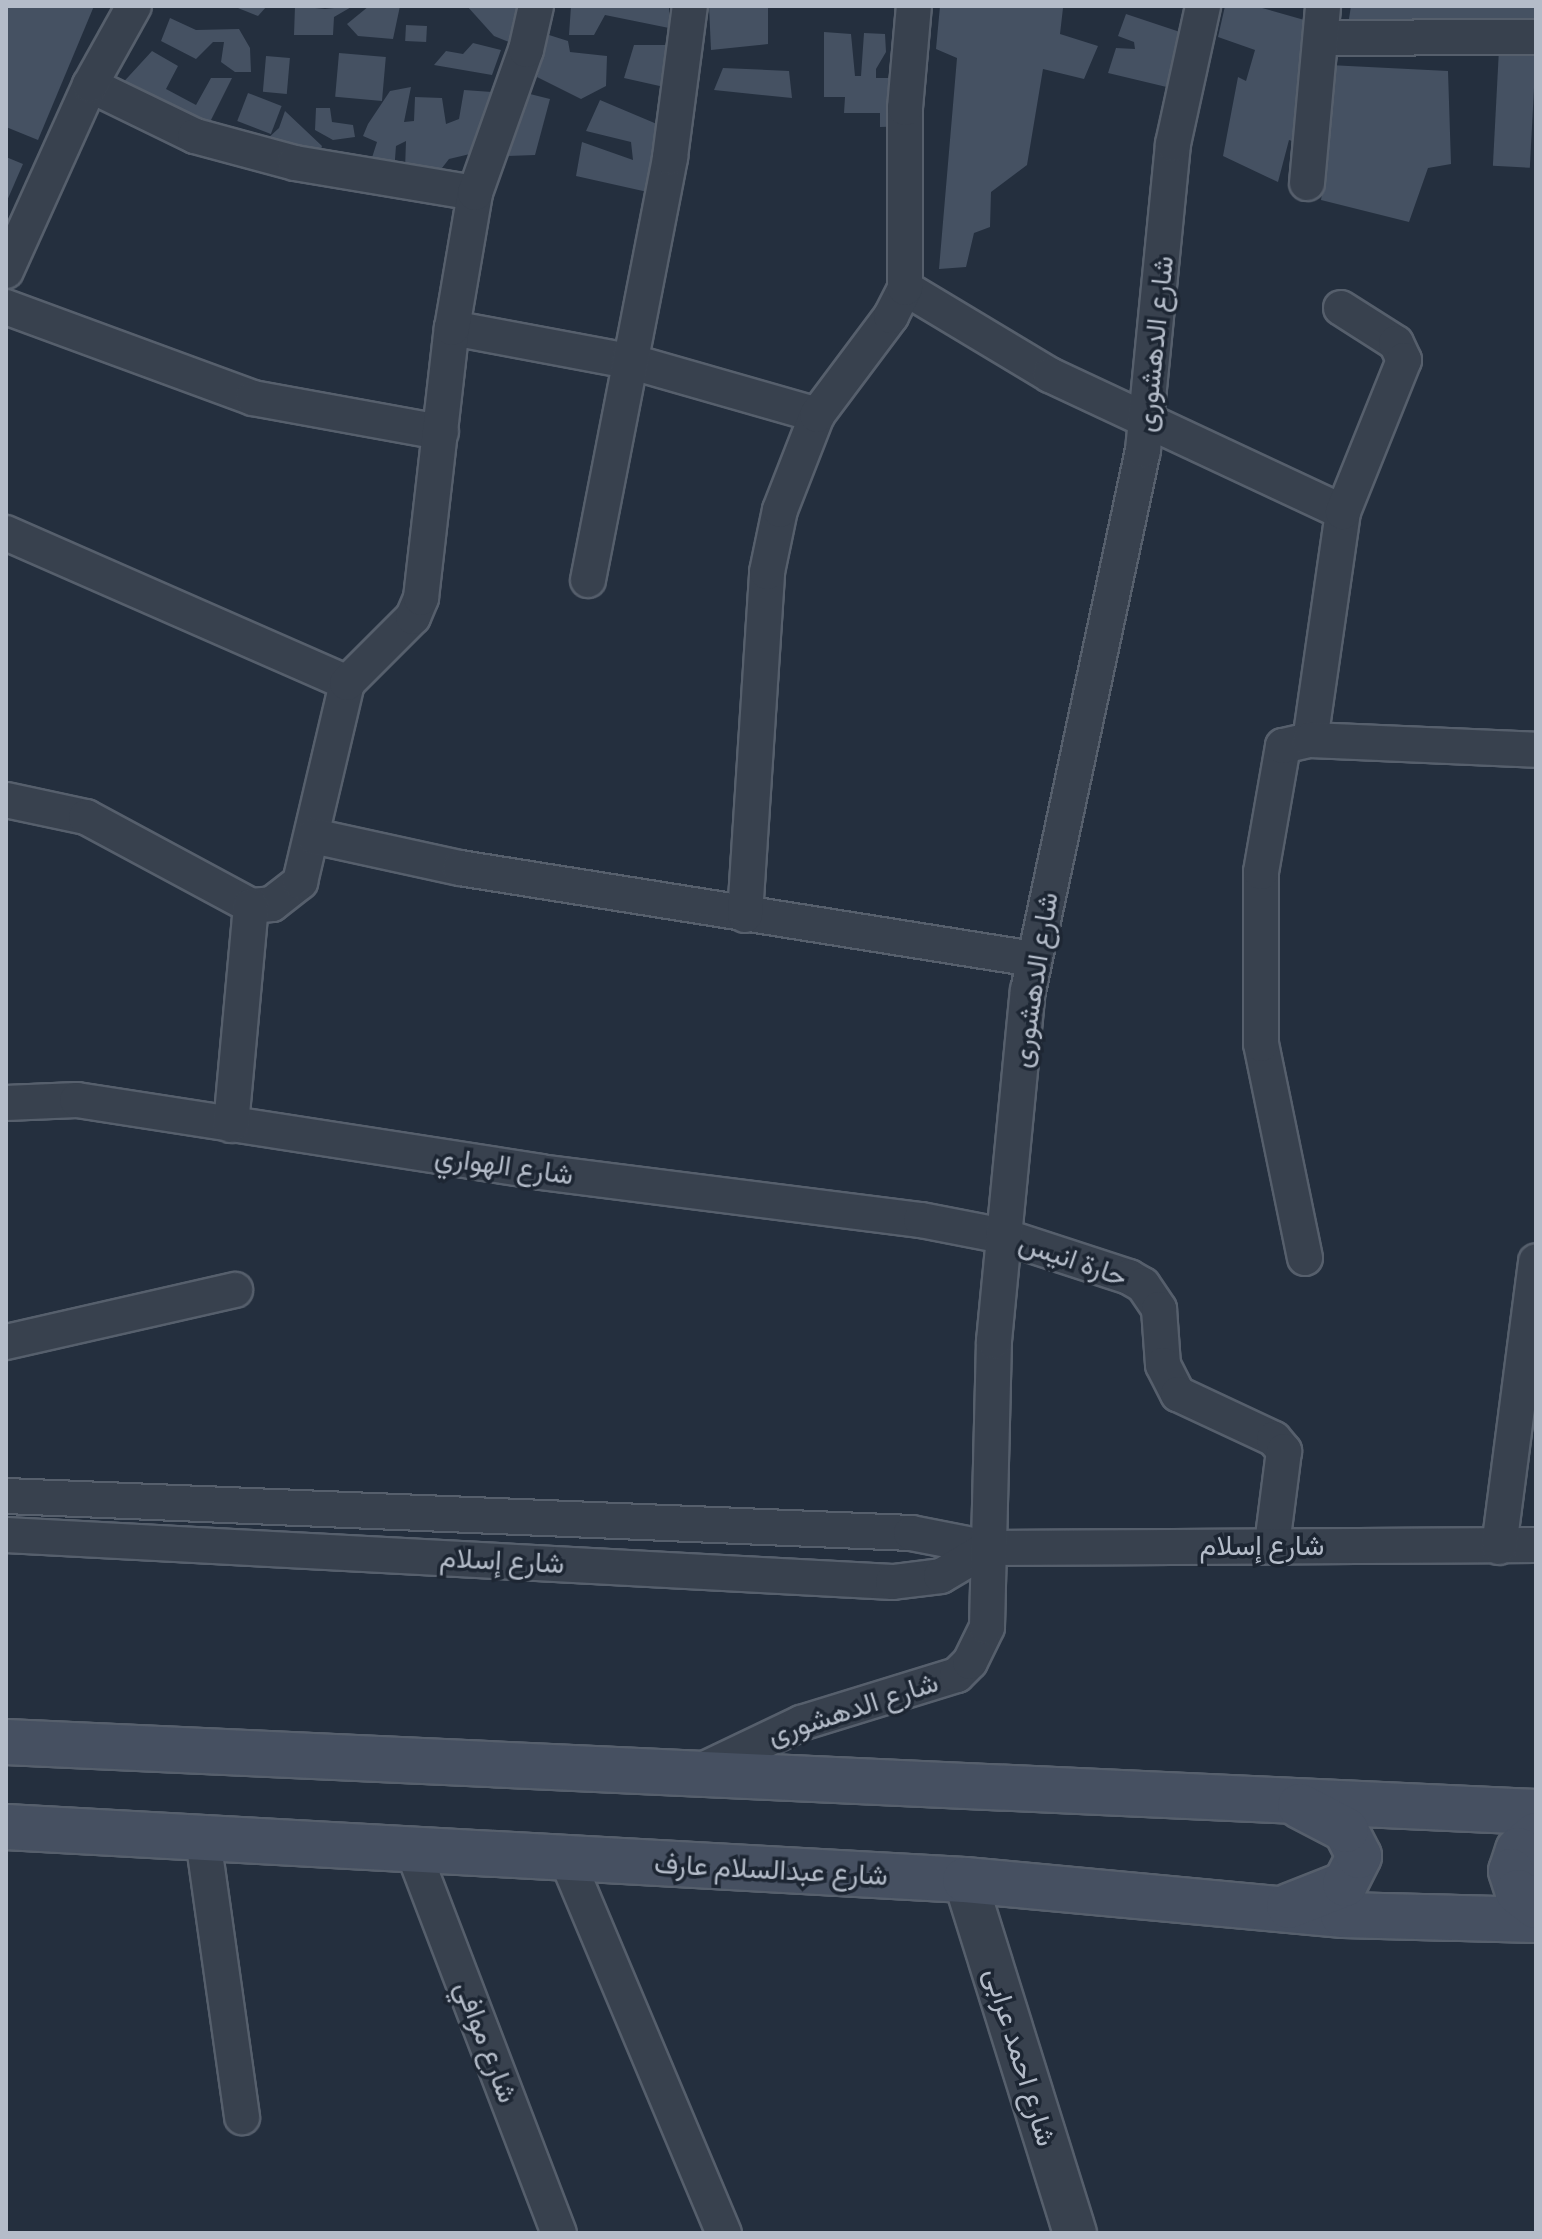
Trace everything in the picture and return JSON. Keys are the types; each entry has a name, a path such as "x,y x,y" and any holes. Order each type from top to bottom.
{"main road":[{"path":"6,1742 1536,1812"},
{"path":"1280,1910 1345,1884 1359,1856 1346,1830 1291,1802"},
{"name":"شارع عبدالسلام عارف","path":"6,1827 965,1880 1280,1910 1536,1920"},
{"path":"1536,1835 1518,1850 1511,1871 1518,1892 1536,1906"}],"street":[{"path":"6,271 90,85 134,6"},
{"path":"6,800 86,817 251,906 272,904 290,894 300,882 347,683 413,617 421,598 452,328 475,193 526,50 536,6"},
{"path":"588,580 684,75 690,6"},
{"path":"745,915 767,572 780,510 817,415 905,288 905,108 914,6"},
{"name":"شارع الدهشورى","path":"692,1775 801,1723 957,1675 970,1662 987,1627 1003,1236 1033,959 1147,423 1173,144 1203,6"},
{"path":"1307,183 1322,22 1536,37"},
{"path":"90,85 195,136 295,163 475,193"},
{"path":"905,288 1050,375 1343,512"},
{"path":"6,307 253,398 441,432"},
{"path":"1310,740 1343,512 1404,360 1396,343 1341,308"},
{"path":"452,328 629,361 817,415"},
{"path":"6,533 347,683"},
{"path":"1305,1258 1264,1066 1261,872 1283,746 1310,740 1536,750"},
{"path":"313,836 460,868 1033,959"},
{"path":"231,1125 251,906"},
{"name":"شارع الهواري","path":"6,1103 77,1100 540,1172 921,1220 1003,1236"},
{"name":"حارة انيس","path":"1003,1236 1129,1277 1153,1296 1163,1365 1178,1394 1274,1439 1284,1451 1272,1545"},
{"path":"1499,1547 1536,1261"},
{"path":"6,1342 235,1290"},
{"name":"شارع إسلام","path":"6,1496 911,1533 988,1548 1536,1545"},
{"name":"شارع إسلام","path":"6,1535 893,1582 941,1576 988,1548"},
{"path":"203,1839 242,2117"},
{"name":"شارع موافي","path":"413,1851 547,2231"},
{"path":"567,1860 724,2233"},
{"name":"شارع احمد عرابى","path":"965,1880 1075,2233"}],"building":[{"path":"6,6 94,6 38,140 6,127"},
{"path":"233,6 267,6 258,16"},
{"path":"295,6 325,9 353,6 334,17 333,35 294,35"},
{"path":"369,6 400,6 393,39 358,36 347,24"},
{"path":"467,6 525,6 511,43 494,36"},
{"path":"571,6 669,6 669,28 605,15 594,35 569,35"},
{"path":"709,6 768,6 768,44 711,50"},
{"path":"940,6 1063,8 1060,34 1098,46 1084,79 1043,69 1027,165 991,192 990,227 974,233 966,267 939,269 957,58 936,49"},
{"path":"1225,6 1255,6 1329,27 1329,65 1448,71 1451,164 1428,168 1409,222 1321,200 1329,153 1289,140 1278,182 1223,156 1238,77 1246,81 1255,50 1218,37"},
{"path":"1351,6 1536,6 1536,28 1348,25"},
{"path":"1126,14 1186,34 1175,89 1108,73 1116,48 1135,49 1134,42 1118,36"},
{"path":"170,18 196,30 239,29 250,48 251,72 235,72 221,62 224,42 213,42 196,59 161,41"},
{"path":"406,25 427,26 426,42 405,41"},
{"path":"824,32 851,34 855,76 861,76 864,33 885,34 886,52 876,69 876,78 917,78 924,89 922,121 913,120 913,126 880,127 880,113 844,113 845,97 824,97"},
{"path":"549,35 568,41 570,52 607,56 606,86 581,99 537,77"},
{"path":"473,43 501,50 492,75 434,65 446,51 463,54"},
{"path":"634,45 669,45 664,87 624,78"},
{"path":"1499,49 1536,51 1530,168 1493,166"},
{"path":"152,51 178,66 166,89 196,105 211,78 232,78 205,132 118,88"},
{"path":"339,53 386,57 382,101 335,97"},
{"path":"266,56 290,58 287,94 263,92"},
{"path":"723,68 789,71 792,98 714,90"},
{"path":"411,87 404,122 414,121 415,97 442,98 446,124 459,119 464,90 492,92 470,154 449,159 435,177 405,169 406,141 396,146 394,172 369,167 377,142 363,136 368,124 390,91"},
{"path":"248,93 282,106 271,134 237,121"},
{"path":"526,93 550,99 535,155 505,156"},
{"path":"600,100 664,127 652,193 576,176 582,142 633,160 631,142 586,131"},
{"path":"316,108 330,108 332,122 353,125 355,137 333,140 315,130"},
{"path":"285,111 322,146 318,161 264,142 279,128"},
{"path":"6,157 23,164 6,203"}]}
